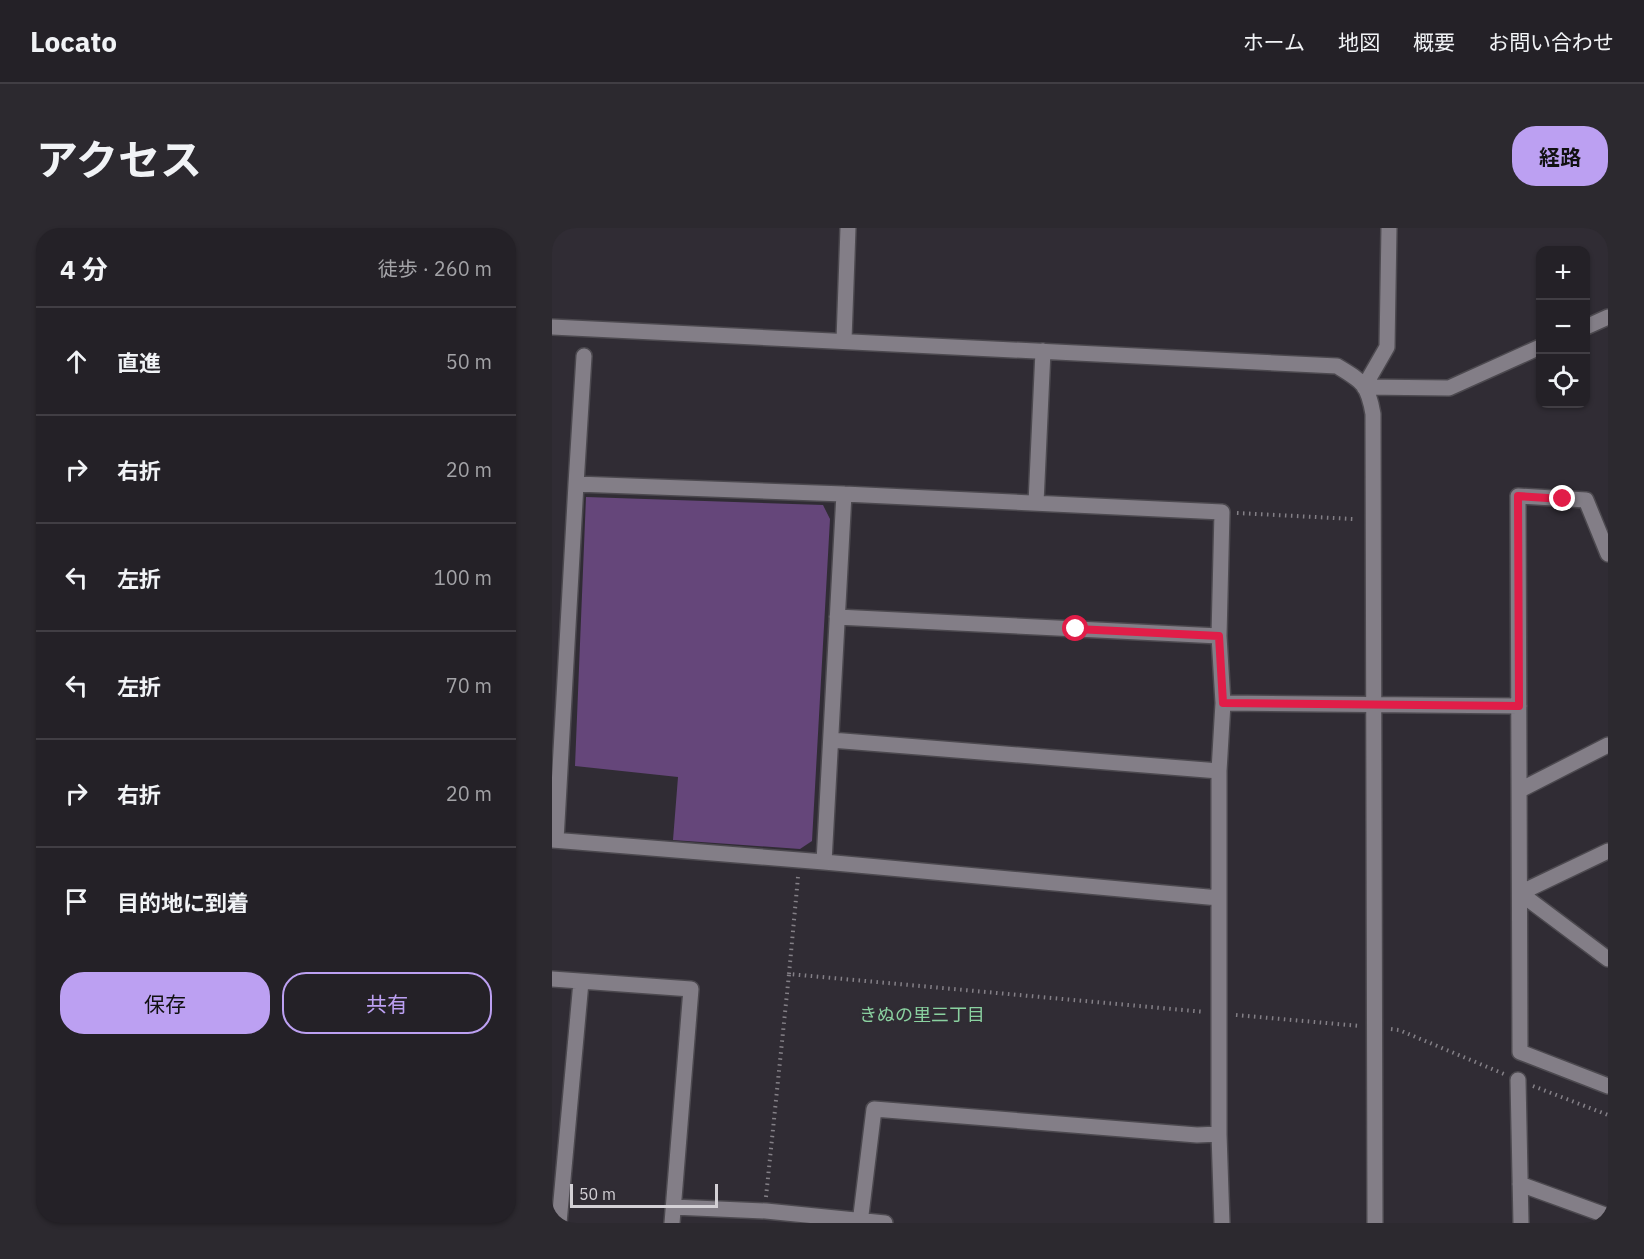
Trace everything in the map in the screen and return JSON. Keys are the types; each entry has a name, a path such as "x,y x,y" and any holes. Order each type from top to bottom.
{"street":[{"path":"844,340 848,228"},
{"path":"1365,387 1387,347 1389,228"},
{"path":"1590,325 1608,316"},
{"path":"552,327 1337,366 1360,380 1370,395 1373,414 1375,1223"},
{"path":"1365,387 1449,388 1536,349"},
{"path":"1036,503 1043,351"},
{"path":"584,356 554,840 1219,898"},
{"path":"576,484 1222,512 1219,636 1223,703 1219,898 1219,1134 1222,1223"},
{"path":"824,862 844,494"},
{"path":"1608,554 1586,500 1518,496 1520,1052 1608,1086"},
{"path":"837,617 1219,636"},
{"path":"1223,703 1519,706"},
{"path":"831,740 1220,771"},
{"path":"1520,790 1608,745"},
{"path":"1520,893 1608,851"},
{"path":"1520,893 1608,959"},
{"path":"552,979 691,989 672,1223"},
{"path":"559,1223 581,982"},
{"path":"1518,1080 1521,1223"},
{"path":"860,1221 874,1109 1197,1135 1219,1134"},
{"path":"1521,1184 1608,1216"},
{"path":"673,1207 766,1211 885,1223"}],"path":[{"path":"1222,512 1353,519"},
{"path":"766,1196 798,871"},
{"path":"789,974 1208,1013"},
{"path":"1231,1015 1355,1026"},
{"path":"1391,1029 1399,1030 1608,1115"}],"shaded area":[{"path":"586,497 823,505 830,519 812,841 800,849 673,840 678,777 575,766"}],"district":[{"name":"きぬの里三丁目","path":"922,1015"}],"route":[{"path":"1076,629 1219,636 1223,703 1519,706 1518,496 1563,499"}]}
